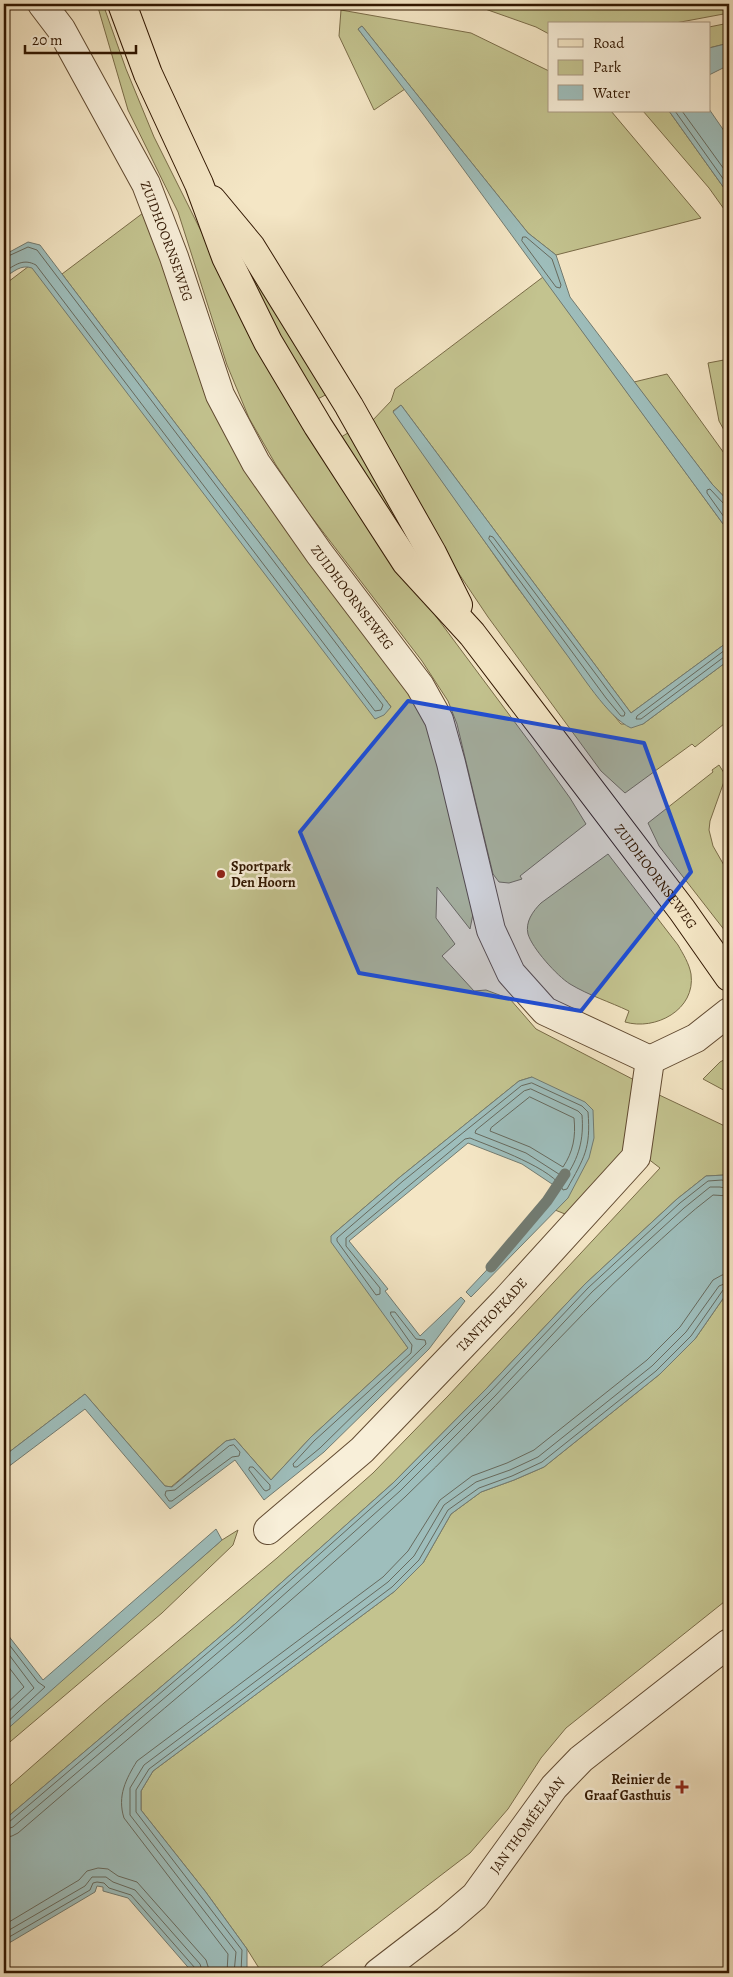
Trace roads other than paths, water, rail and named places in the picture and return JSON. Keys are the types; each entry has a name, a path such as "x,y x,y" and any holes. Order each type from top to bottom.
{"main road":[{"name":"ZUIDHOORNSEWEG","path":"122,4 148,74 199,184 226,256 268,342 318,426 406,562 472,634 682,910 729,977"},
{"name":"ZUIDHOORNSEWEG","path":"199,184 251,247 349,406 432,553 472,634"}],"street":[{"name":"ZUIDHOORNSEWEG","path":"42,4 62,29 146,184 174,256 220,395 256,463 319,554 420,686 439,720 491,930 511,973 545,1011 650,1060"},
{"path":"650,1060 696,1038 729,1012"},
{"name":"TANTHOFKADE","path":"268,1530 362,1450 504,1302 636,1157 650,1060"},
{"name":"JAN THOMÉELAAN","path":"378,1973 475,1896 554,1787 581,1759 729,1644"}],"water":[{"path":"362,26 528,233 556,255 570,297 712,484 729,502 729,532 423,114 358,29"},
{"path":"729,43 729,65 710,74 710,48"},
{"path":"710,110 729,138 729,195 670,112 710,112"},
{"path":"28,242 40,245 391,707 384,715 375,719 32,268 21,268 4,278 4,255"},
{"path":"401,405 631,713 729,641 729,660 643,724 631,728 622,723 604,705 586,682 393,412"},
{"path":"532,1077 585,1102 593,1110 594,1138 589,1158 568,1198 471,1297 466,1292 549,1204 558,1188 522,1164 468,1143 349,1241 388,1289 385,1291 420,1336 461,1297 465,1301 429,1349 324,1452 264,1500 235,1460 170,1509 85,1409 4,1470 4,1456 85,1394 165,1486 172,1487 226,1441 235,1439 271,1480 311,1437 408,1348 331,1242 331,1236 400,1177 519,1081"},
{"path":"725,1175 729,1180 729,1290 695,1339 660,1374 544,1467 481,1492 451,1514 423,1563 395,1591 153,1771 141,1791 141,1810 205,1891 247,1949 247,1970 244,1973 193,1973 128,1898 103,1891 103,1887 97,1886 95,1892 4,1946 4,1820 235,1624 393,1483 487,1388 585,1284 677,1199 706,1176"},
{"path":"216,1529 222,1540 4,1732 4,1630 43,1680"}],"waterway":[{"path":"491,1267 547,1201 565,1174"}],"place":[{"name":"Sportpark Den Hoorn","path":"221,874"},
{"name":"Reinier de Graaf Gasthuis","path":"682,1787"}]}
